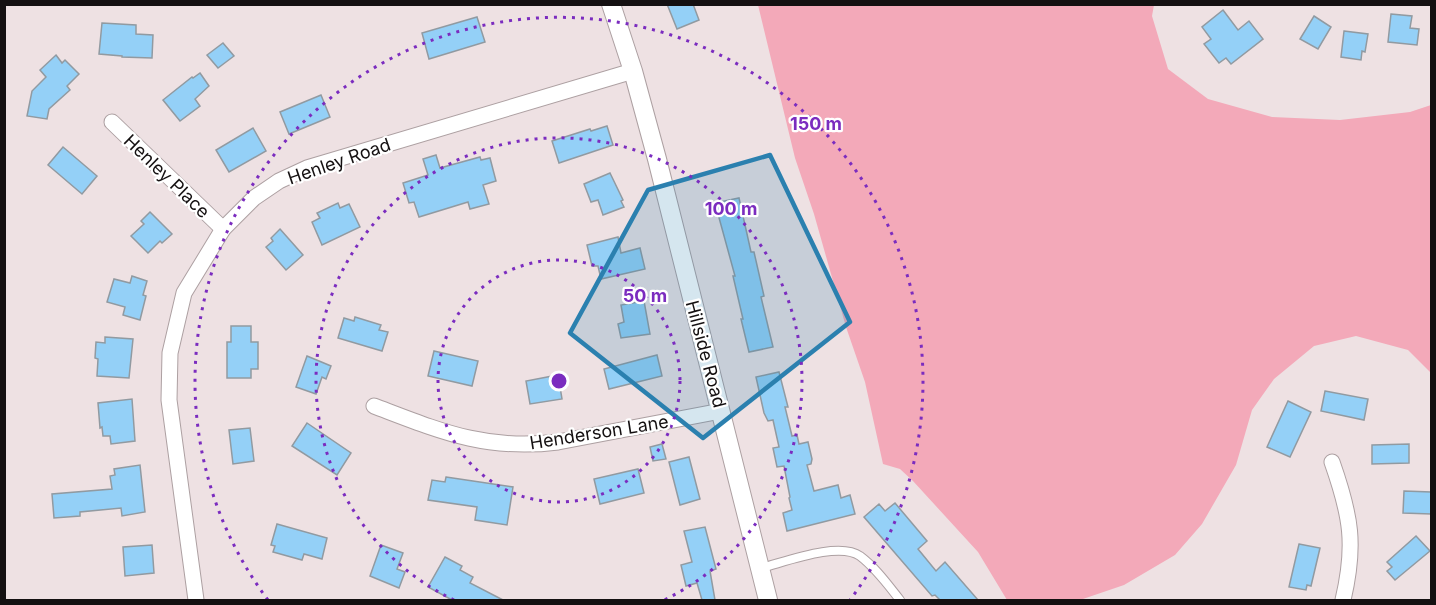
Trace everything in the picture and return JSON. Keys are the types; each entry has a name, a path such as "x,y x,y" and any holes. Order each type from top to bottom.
{"street":[{"name":"Hillside Road","path":"611,4 633,71 768,600"},
{"name":"Henley Road","path":"196,600 169,400 168,375 176,322 184,293 223,229 254,198 279,181 307,168 633,71"},
{"name":"Henley Place","path":"111,122 223,229"},
{"name":"Henderson Lane","path":"374,406 454,436 514,445 558,442 721,411"},
{"path":"1332,462 1346,499 1352,542 1343,600"}],"lane":[{"path":"760,569 812,555 846,550 858,555 881,576 900,600"}],"highlighted area":[{"path":"770,155 850,322 703,438 570,333 648,190"}],"shaded area":[{"path":"758,5 1154,5 1152,16 1168,69 1208,99 1272,117 1340,120 1410,112 1431,105 1431,373 1408,350 1356,336 1314,346 1274,379 1252,410 1236,465 1202,524 1175,555 1124,585 1080,600 1007,600 978,552 913,481 900,469 883,464 865,382 795,158"}],"building":[{"path":"667,4 693,4 699,20 677,29"},
{"path":"1223,10 1238,30 1249,21 1263,39 1231,64 1226,58 1219,63 1204,44 1211,39 1202,27"},
{"path":"1391,14 1412,16 1410,28 1419,29 1417,45 1388,42"},
{"path":"1314,16 1331,27 1318,49 1300,39"},
{"path":"477,17 485,42 429,59 422,33"},
{"path":"102,23 136,25 136,34 153,35 152,58 99,54"},
{"path":"1344,31 1368,34 1361,60 1341,57"},
{"path":"223,43 234,56 218,68 207,55"},
{"path":"56,55 62,63 65,60 79,74 67,86 70,90 49,109 47,119 27,116 32,91 46,77 40,70"},
{"path":"200,73 209,86 195,99 200,106 180,121 163,100"},
{"path":"321,95 330,117 289,134 280,112"},
{"path":"607,126 613,145 559,163 552,141"},
{"path":"253,128 266,151 229,172 216,150"},
{"path":"63,147 97,176 82,194 48,165"},
{"path":"436,155 440,168 480,157 481,160 490,158 496,181 483,185 489,204 470,209 468,202 419,217 414,202 409,203 403,183 428,175 423,159"},
{"path":"610,173 624,207 603,215 598,200 591,202 584,184"},
{"path":"739,198 751,252 754,252 764,296 761,297 773,347 749,352 733,276 735,276 715,203"},
{"path":"338,203 340,208 349,204 360,227 322,245 312,222 320,218 317,213"},
{"path":"150,212 172,234 162,243 160,241 148,253 131,236 144,224 141,221"},
{"path":"280,229 303,255 286,270 266,247 273,241 271,238"},
{"path":"618,237 621,253 640,248 645,269 601,279 598,266 592,266 587,245"},
{"path":"132,276 147,281 140,320 123,315 125,307 107,302 114,279 130,283"},
{"path":"644,301 650,334 621,338 618,324 624,322 621,305"},
{"path":"355,317 381,325 379,330 388,332 382,351 338,338 344,318 354,321"},
{"path":"231,326 251,326 251,342 258,342 258,369 251,369 251,378 227,378 227,342 231,342"},
{"path":"105,337 133,339 129,378 97,376 96,342 105,343"},
{"path":"434,351 478,361 472,386 428,376"},
{"path":"657,355 662,376 609,389 604,369"},
{"path":"307,356 331,366 326,379 322,377 316,394 296,387"},
{"path":"779,372 788,407 785,407 792,436 797,435 799,444 808,442 812,459 811,464 807,465 814,491 838,485 841,498 850,495 855,514 787,531 783,513 792,510 784,466 777,467 773,448 779,447 773,420 768,421 764,413 756,377"},
{"path":"558,375 562,399 530,404 526,381"},
{"path":"1325,391 1368,399 1364,420 1321,411"},
{"path":"132,399 135,441 111,444 110,436 103,436 102,427 100,428 98,403"},
{"path":"1288,401 1311,412 1290,457 1267,447"},
{"path":"307,423 351,453 337,475 292,446"},
{"path":"250,428 254,461 233,464 229,430"},
{"path":"662,444 666,459 653,461 650,447"},
{"path":"1409,444 1409,463 1372,464 1372,445"},
{"path":"689,457 700,499 680,505 669,462"},
{"path":"140,465 145,512 122,516 121,508 80,512 80,516 54,518 52,494 112,489 110,476 115,475 114,469"},
{"path":"638,469 644,493 600,504 594,479"},
{"path":"446,477 513,487 507,525 475,520 477,507 428,500 432,480 445,482"},
{"path":"1404,491 1431,492 1431,514 1403,513"},
{"path":"895,503 927,541 918,549 936,571 945,562 978,600 940,600 935,595 932,596 864,517 879,504 885,511"},
{"path":"277,524 327,538 322,559 304,554 302,560 273,552 275,546 271,545"},
{"path":"705,527 716,569 710,571 715,600 702,600 697,583 686,586 681,565 692,562 684,531"},
{"path":"1416,536 1430,551 1395,580 1387,571 1392,567 1387,562"},
{"path":"1299,544 1320,548 1311,586 1307,585 1306,590 1289,587"},
{"path":"152,545 154,573 125,576 123,547"},
{"path":"381,545 403,553 397,569 405,572 399,588 370,576"},
{"path":"445,557 462,566 460,570 473,577 470,583 503,600 452,600 428,587"}]}
